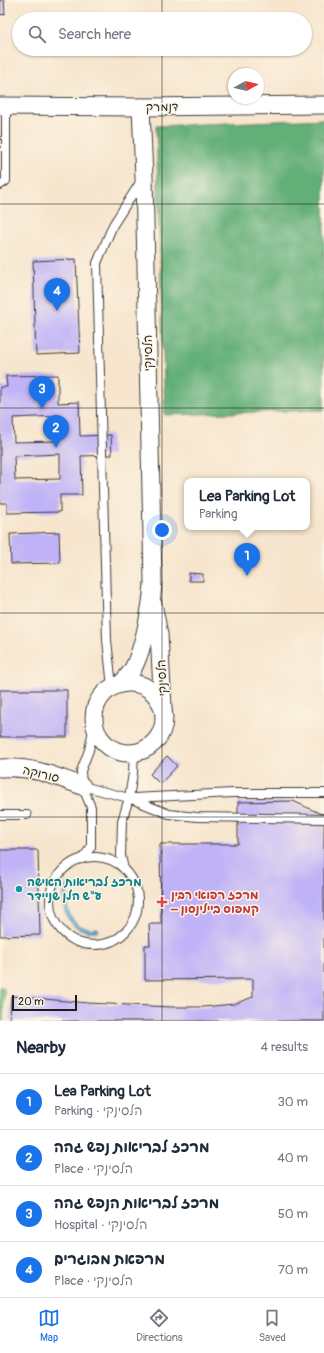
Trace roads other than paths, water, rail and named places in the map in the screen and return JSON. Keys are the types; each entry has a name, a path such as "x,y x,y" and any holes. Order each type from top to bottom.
{"street":[{"name":"דנמרק","path":"3,106 324,106"},
{"name":"הלסינקי","path":"116,686 131,672 139,656 152,598 153,570 141,107"},
{"name":"הלסינקי","path":"152,598 160,634 164,710"},
{"path":"132,683 143,685 152,691 160,700 164,710 164,722 161,733 154,743 145,749 134,752 123,752 112,748 103,741 97,731 95,710 105,693 116,686 132,683"},
{"name":"סורוקה","path":"0,768 12,767 34,770 82,786"}],"lane":[{"path":"0,185 6,181 3,106"},
{"path":"116,686 106,640 97,262 113,225 144,177"},
{"path":"82,859 91,847 91,807 82,786 81,771 89,750 95,720"},
{"path":"124,869 121,856 122,821 129,798 133,773 134,752"},
{"path":"82,786 129,798 169,814 197,817 324,819"},
{"path":"129,798 233,793 324,793"},
{"path":"0,815 27,815"},
{"path":"93,857 104,858 114,862 124,869 131,877 135,888 138,899 137,910 133,921 127,930 118,938 107,943 96,945 84,944 72,940 56,923 51,912 50,900 56,878 72,863 82,859 93,857"}],"water":[{"path":"69,882 67,889 67,903 71,917 81,926 98,928 98,931 88,931 79,928 67,917 63,900"}],"place":[{"name":"מרפאת מבוגרים","path":"57,311"},
{"name":"מרכז לבריאות הנפש גהה","path":"42,409"},
{"name":"מרכז לבריאות נפש גהה","path":"56,448"},
{"name":"Lea Parking Lot","path":"247,576"},
{"name":"מרכז לבריאות האישה ע\"ש הלן שניידר","path":"19,889"},
{"name":"מרכז רפואי רבין – קמפוס ביילינסון","path":"162,902"}]}
